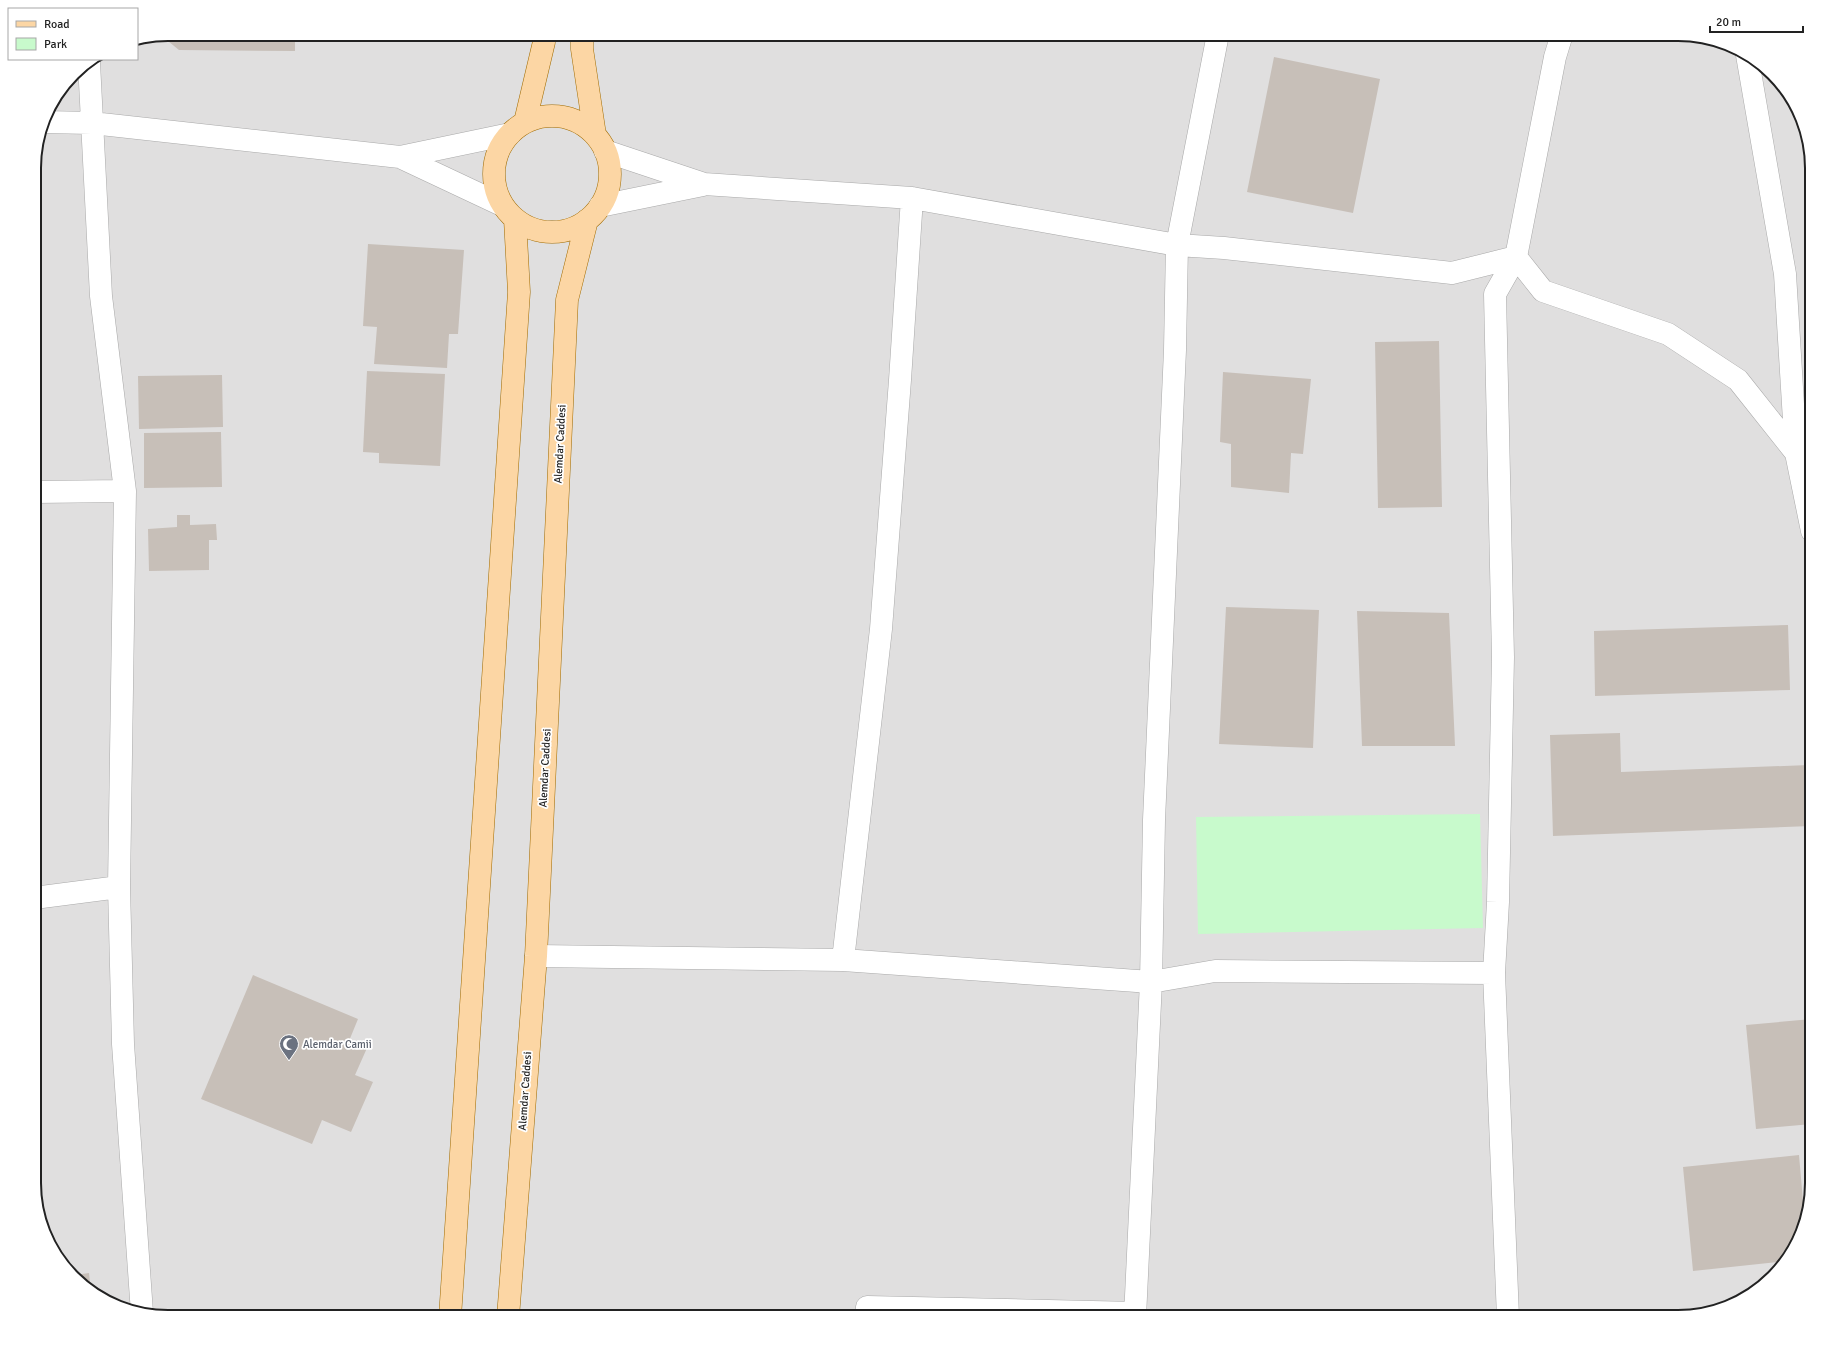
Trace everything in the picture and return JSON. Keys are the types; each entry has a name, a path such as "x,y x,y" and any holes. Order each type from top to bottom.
{"main road":[{"path":"450,1310 520,292 509,212 495,187 494,168 499,149 517,128 544,41"},
{"path":"509,212 532,228 550,232 570,229 593,213 608,189 610,169 600,143 582,49 582,41"},
{"path":"517,128 543,116 562,117 580,123 600,143"},
{"name":"Alemdar Caddesi","path":"509,1310 536,956 567,300 593,213"}],"street":[{"path":"1136,1310 1151,982 1154,820 1175,358 1177,245 1217,41"},
{"path":"1508,1310 1494,973 1498,902 1503,657 1495,294 1516,257 1555,57 1560,41"},
{"path":"1748,62 1785,274 1796,453 1805,497"},
{"path":"88,69 101,296 125,491 119,888 123,1044 142,1308"},
{"path":"50,122 92,123 400,157 517,128"},
{"path":"600,143 704,184 912,198 1177,245 1224,248 1452,273 1516,257"},
{"path":"400,157 509,212"},
{"path":"593,213 704,184"},
{"path":"842,960 881,629 912,198"},
{"path":"1516,257 1543,291 1668,334 1738,380 1796,453"},
{"path":"41,492 125,491"},
{"path":"41,897 119,888"},
{"path":"536,956 842,960 1151,982 1215,971 1494,973"},
{"path":"867,1310 867,1307 968,1310"}],"shaded area":[{"path":"168,41 1686,41 1703,43 1719,48 1742,58 1755,67 1768,78 1779,91 1792,112 1803,143 1805,168 1805,1183 1803,1208 1798,1224 1788,1247 1779,1260 1762,1279 1749,1289 1734,1297 1703,1308 1678,1310 168,1310 143,1308 127,1303 104,1293 91,1284 78,1273 58,1247 45,1216 41,1191 41,160 45,135 51,119 62,97 72,84 84,72 100,60 138,60 138,44"}],"green space":[{"path":"1480,814 1483,928 1198,934 1196,817"}],"building":[{"path":"168,41 295,41 295,51 179,50"},
{"path":"1274,57 1380,79 1353,213 1247,192"},
{"path":"368,244 464,250 458,334 449,334 447,368 374,364 377,327 363,326"},
{"path":"1439,341 1442,507 1378,508 1375,342"},
{"path":"367,371 445,374 440,466 379,463 379,453 363,452"},
{"path":"1223,372 1311,379 1303,454 1291,453 1289,493 1231,487 1231,444 1220,442"},
{"path":"222,375 223,427 139,429 138,376"},
{"path":"221,432 222,487 144,488 144,433"},
{"path":"177,515 190,515 190,525 216,524 217,540 209,540 209,570 149,571 148,529 177,527"},
{"path":"1226,607 1319,610 1313,748 1219,744"},
{"path":"1357,611 1449,613 1455,746 1362,746"},
{"path":"1788,625 1790,690 1595,696 1594,631"},
{"path":"1620,733 1621,772 1805,765 1805,826 1553,836 1550,735"},
{"name":"Alemdar Camii","path":"253,975 358,1019 349,1041 367,1048 355,1075 373,1082 351,1132 322,1120 312,1144 201,1099"},
{"path":"1805,1020 1805,1125 1756,1129 1746,1025"},
{"path":"1799,1155 1803,1208 1792,1239 1777,1262 1693,1271 1683,1167"},
{"path":"89,1273 90,1283 80,1274"}],"place":[{"name":"Alemdar Camii","path":"289,1061"}]}
